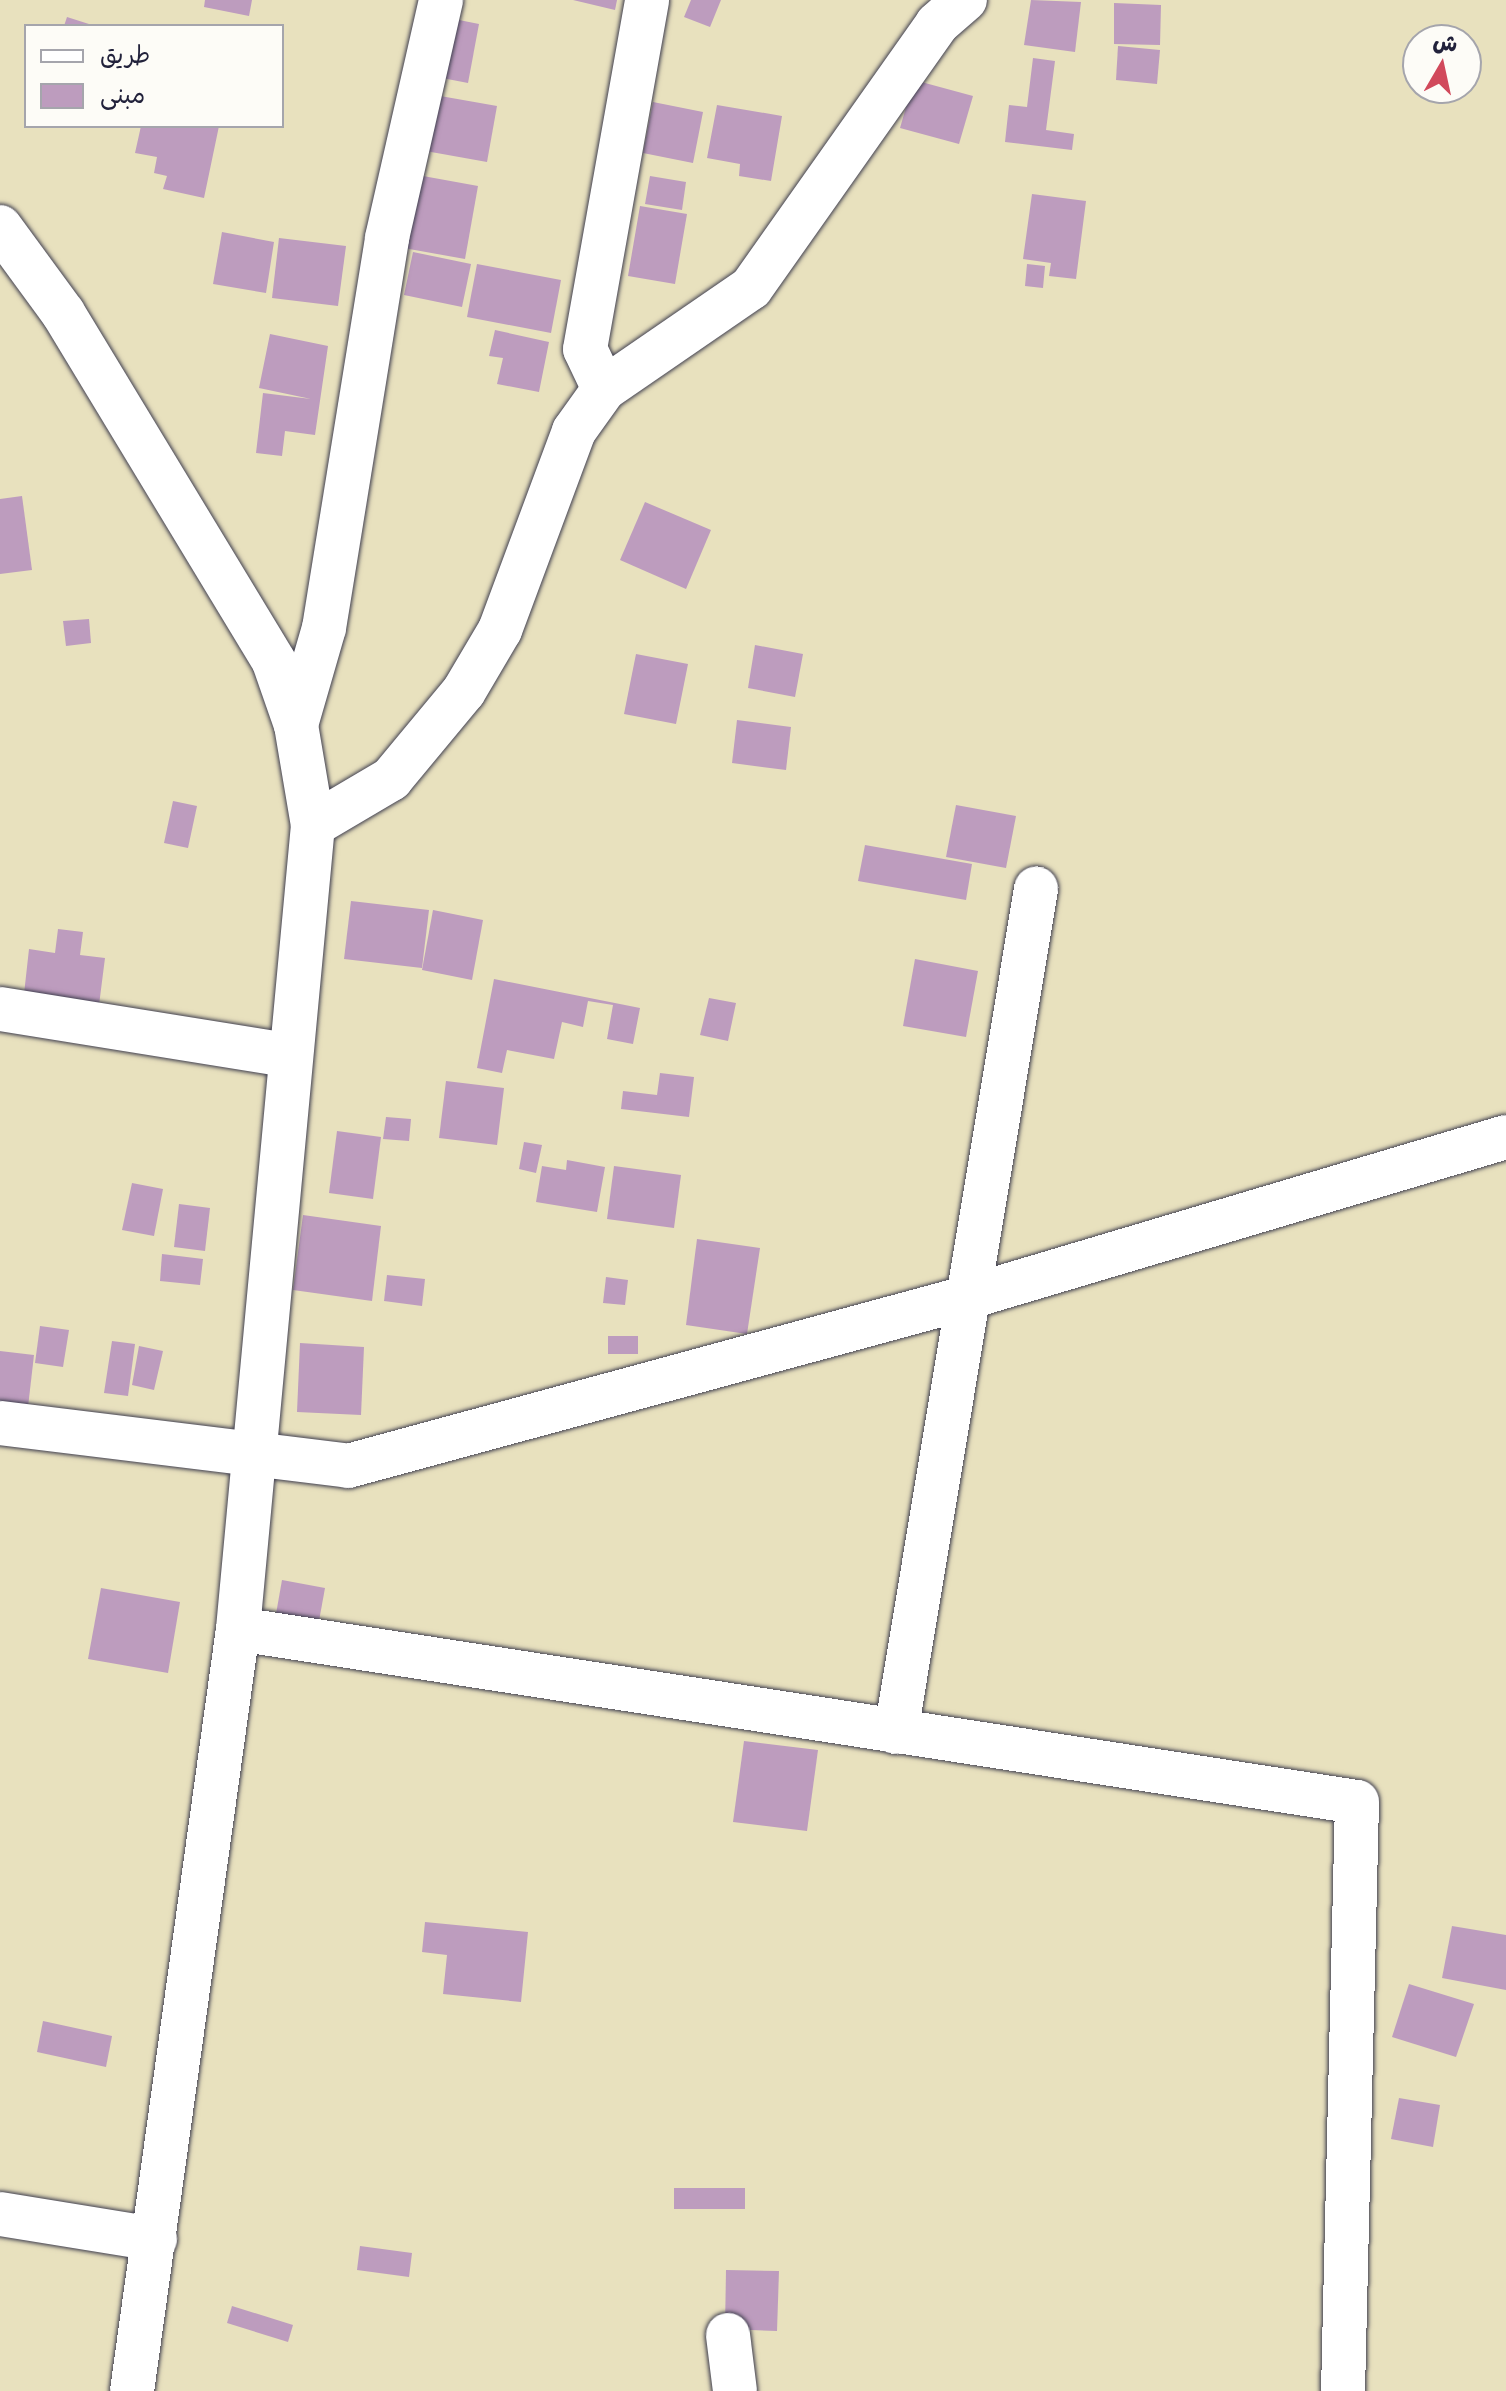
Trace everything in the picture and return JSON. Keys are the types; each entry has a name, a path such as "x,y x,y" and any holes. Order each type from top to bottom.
{"street":[{"path":"296,725 324,628 387,238 441,0"},
{"path":"604,389 585,349 647,0"},
{"path":"313,825 391,779 464,691 500,630 574,431 604,389 751,288 937,24 965,0"},
{"path":"0,227 63,313 266,648 296,725 313,825 288,1055 238,1629 132,2391"},
{"path":"896,1732 1036,889"},
{"path":"0,1009 288,1055"},
{"path":"0,1423 255,1458 348,1466 969,1297 1506,1137"},
{"path":"238,1629 1357,1802 1343,2391"},
{"path":"0,2214 155,2239"},
{"path":"728,2335 735,2391"}],"building":[{"path":"205,0 252,0 249,16 204,7"},
{"path":"573,0 617,0 615,10"},
{"path":"691,0 721,0 710,27 684,17"},
{"path":"1031,0 1081,2 1075,52 1024,45"},
{"path":"1114,3 1161,5 1160,45 1114,44"},
{"path":"67,17 89,24 65,24"},
{"path":"449,18 479,24 468,83 437,77"},
{"path":"1118,46 1160,50 1157,84 1116,80"},
{"path":"1033,58 1055,61 1046,130 1074,134 1072,150 1005,142 1009,105 1027,107"},
{"path":"914,80 973,96 959,144 900,128"},
{"path":"429,94 497,106 487,162 420,150"},
{"path":"653,102 703,112 693,163 643,153"},
{"path":"717,105 782,116 771,181 739,176 740,164 707,158"},
{"path":"141,128 219,128 204,198 163,189 167,176 154,173 157,157 135,153"},
{"path":"412,174 478,186 465,259 398,247"},
{"path":"650,176 686,182 682,210 645,204"},
{"path":"1032,194 1086,201 1076,279 1049,276 1051,263 1023,259"},
{"path":"640,206 687,214 675,284 628,276"},
{"path":"222,232 274,242 266,293 213,284"},
{"path":"279,238 346,246 338,306 272,298"},
{"path":"413,252 471,264 462,307 404,295"},
{"path":"477,264 561,280 551,333 467,317"},
{"path":"1027,264 1045,266 1043,288 1025,286"},
{"path":"495,330 549,342 539,392 497,384 503,358 489,356"},
{"path":"270,334 328,346 315,435 285,431 282,456 256,453 263,393 311,399 259,388"},
{"path":"22,496 32,570 0,574 0,499"},
{"path":"645,502 711,530 686,589 620,560"},
{"path":"89,619 91,643 66,646 63,621"},
{"path":"755,645 803,654 795,697 748,688"},
{"path":"636,654 688,664 676,724 624,714"},
{"path":"737,720 791,727 786,770 732,763"},
{"path":"173,801 197,806 188,848 164,843"},
{"path":"956,805 1016,816 1006,868 946,857"},
{"path":"865,845 972,864 966,900 858,881"},
{"path":"351,901 429,910 422,968 344,959"},
{"path":"433,910 483,920 472,980 422,970"},
{"path":"58,929 83,932 80,955 105,958 98,1013 23,1003 29,949 55,953"},
{"path":"915,959 978,971 966,1037 903,1026"},
{"path":"494,979 640,1008 633,1044 607,1039 613,1005 588,1001 583,1027 562,1022 554,1059 507,1050 502,1073 477,1068"},
{"path":"709,998 736,1003 728,1041 700,1035"},
{"path":"660,1073 694,1077 689,1117 621,1109 623,1091 657,1095"},
{"path":"446,1081 504,1088 497,1145 439,1138"},
{"path":"386,1117 411,1119 409,1141 383,1139"},
{"path":"337,1131 381,1137 373,1199 329,1193"},
{"path":"524,1142 542,1145 536,1173 519,1169"},
{"path":"567,1160 605,1167 597,1212 536,1202 542,1166 566,1170"},
{"path":"614,1166 681,1175 674,1228 607,1219"},
{"path":"132,1183 163,1189 154,1236 122,1230"},
{"path":"179,1204 210,1208 205,1251 174,1247"},
{"path":"303,1215 381,1226 372,1301 293,1290"},
{"path":"697,1239 760,1248 747,1334 686,1325"},
{"path":"162,1254 203,1259 200,1285 160,1281"},
{"path":"387,1275 425,1279 422,1306 384,1301"},
{"path":"606,1277 628,1280 625,1305 603,1303"},
{"path":"40,1326 69,1330 63,1367 35,1363"},
{"path":"608,1336 638,1336 638,1354 608,1354"},
{"path":"112,1341 135,1344 128,1396 104,1393"},
{"path":"300,1343 364,1347 361,1415 297,1412"},
{"path":"139,1346 163,1351 154,1390 132,1385"},
{"path":"0,1351 34,1355 28,1407 0,1404"},
{"path":"282,1580 325,1588 319,1621 276,1614"},
{"path":"101,1588 180,1602 168,1673 88,1659"},
{"path":"744,1741 818,1750 807,1831 733,1822"},
{"path":"425,1922 528,1932 521,2002 443,1994 447,1955 422,1952"},
{"path":"1452,1926 1506,1935 1506,1990 1442,1978"},
{"path":"1409,1984 1474,2004 1456,2057 1392,2037"},
{"path":"43,2021 112,2036 106,2067 37,2052"},
{"path":"1399,2098 1440,2105 1433,2147 1391,2139"},
{"path":"674,2188 745,2188 745,2209 674,2209"},
{"path":"360,2246 412,2253 409,2277 357,2270"},
{"path":"726,2270 779,2271 777,2331 725,2329"},
{"path":"232,2306 293,2325 288,2342 227,2323"}]}
